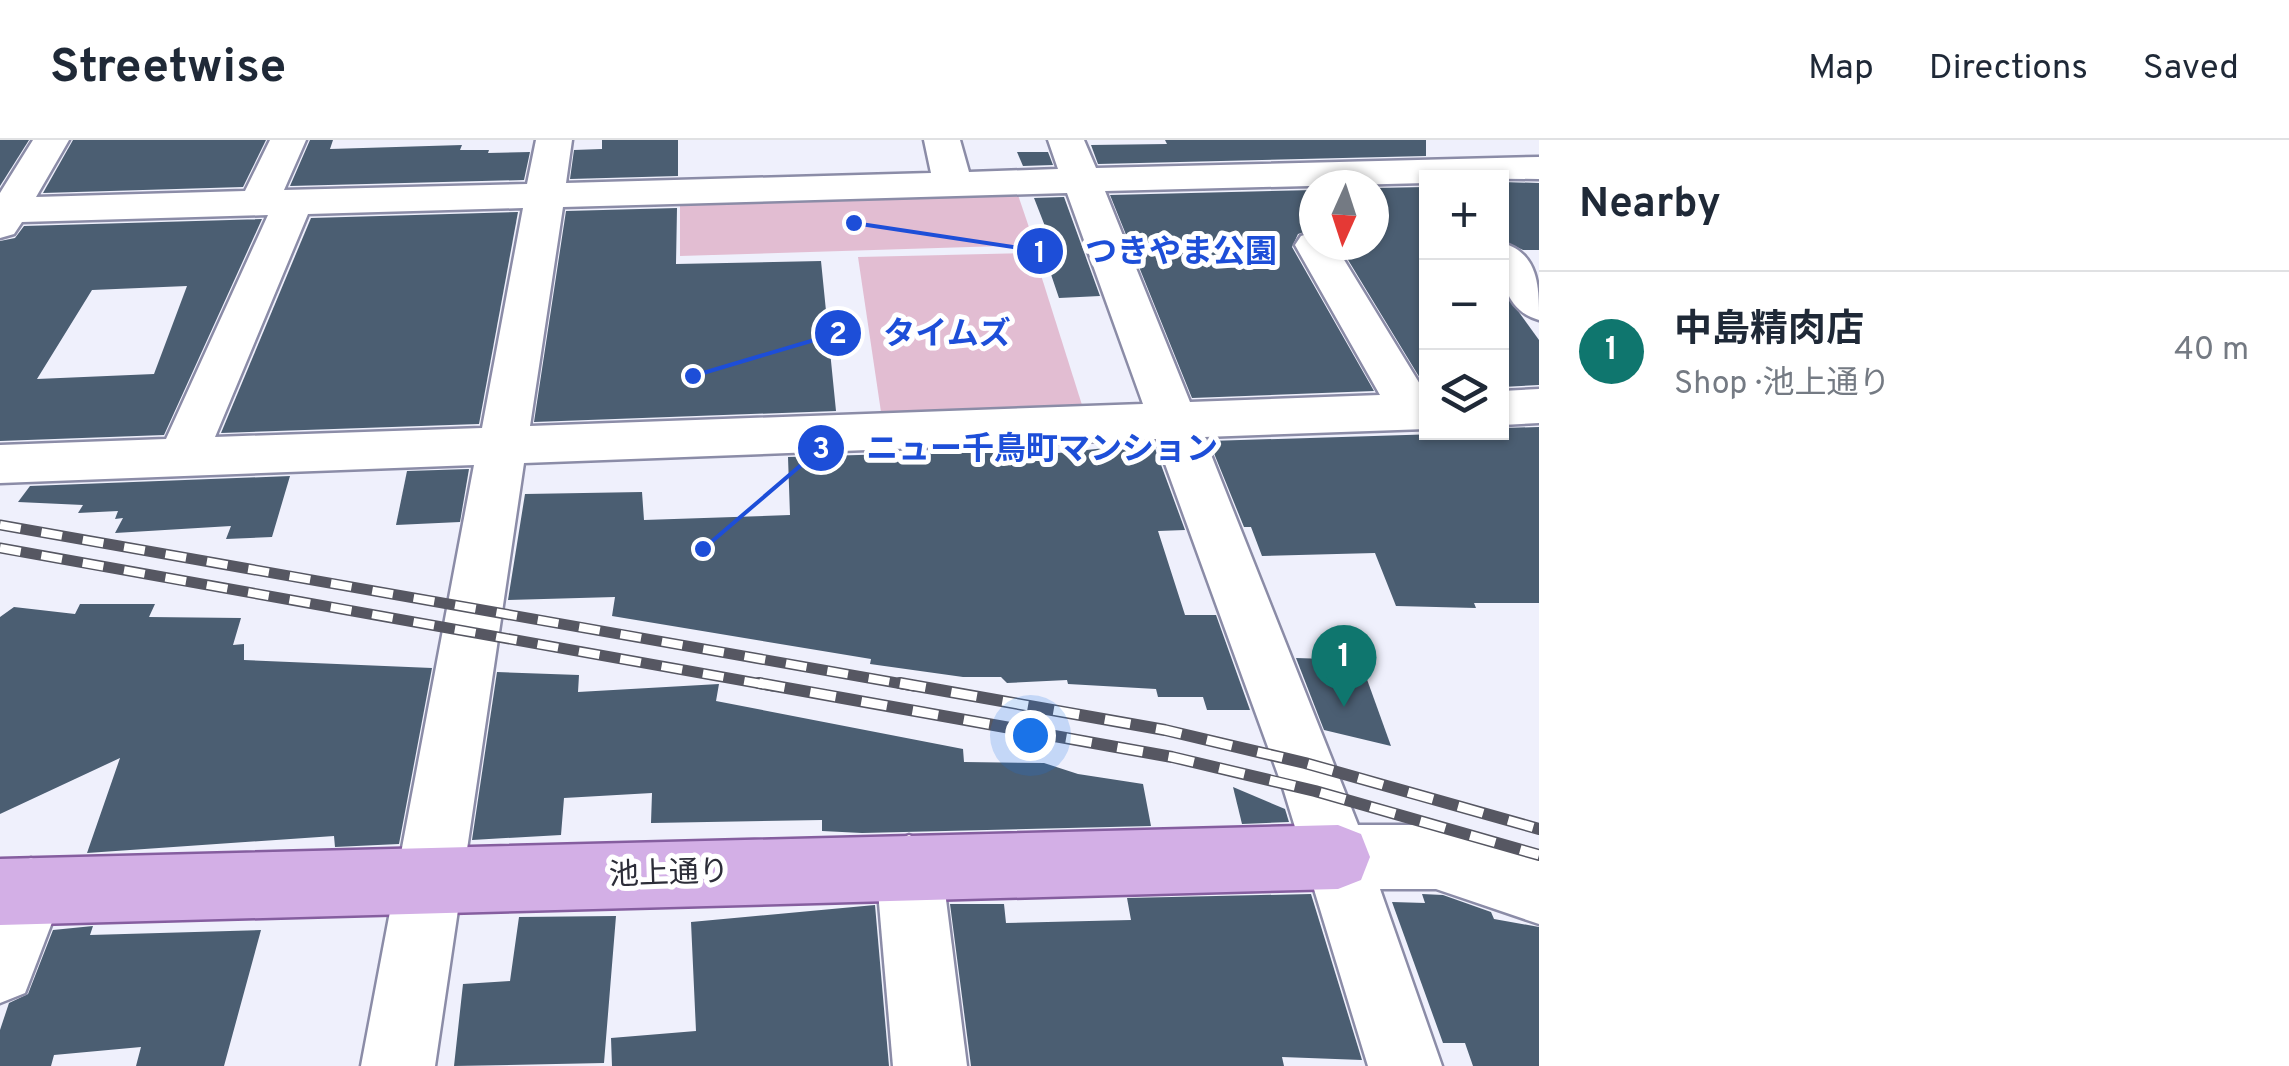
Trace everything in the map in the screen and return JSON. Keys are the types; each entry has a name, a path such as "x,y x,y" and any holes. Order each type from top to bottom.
{"main road":[{"name":"池上通り","path":"16,891 1338,856"}],"street":[{"path":"3,215 52,140"},
{"path":"182,458 276,203 288,140"},
{"path":"398,1066 506,443 554,140"},
{"path":"942,140 953,184"},
{"path":"3,215 276,203 953,184 1074,160 1274,175 1429,163 1539,168"},
{"path":"1074,160 1338,856 1405,1066"},
{"path":"1274,175 1299,217"},
{"path":"1325,260 1419,410"},
{"path":"1505,260 1539,304"},
{"path":"1509,408 1539,406"},
{"path":"0,464 1419,412"},
{"path":"1338,856 1436,857 1539,891"},
{"path":"909,868 930,1066"},
{"path":"0,968 16,891"}],"shaded area":[{"path":"1017,192 1035,245 680,256 680,202"},
{"path":"1034,253 1082,405 881,412 858,257"}],"building":[{"path":"0,140 29,140 0,186"},
{"path":"73,140 266,140 243,187 43,193"},
{"path":"310,140 333,140 330,149 462,145 460,150 530,152 524,180 290,186"},
{"path":"602,140 678,140 678,176 570,179 574,150 602,149"},
{"path":"1165,140 1426,140 1426,156 1098,164 1091,145 1167,144"},
{"path":"1017,152 1048,152 1053,165 1023,166"},
{"path":"1509,182 1539,183 1539,250 1523,250 1509,243"},
{"path":"1419,187 1419,376 1348,260 1389,260 1389,188"},
{"path":"1299,190 1299,234 1292,247 1374,391 1192,398 1110,195"},
{"path":"1064,197 1100,296 1059,298 1039,239 1050,239 1034,198"},
{"path":"677,208 676,264 821,261 836,411 534,422 566,211"},
{"path":"518,212 479,424 221,433 311,218"},
{"path":"262,219 164,435 0,441 0,241 15,238 24,226","holes":["187,286 154,374 37,379 92,290"]},
{"path":"1509,299 1539,340 1539,385 1509,387"},
{"path":"1539,427 1539,603 1474,603 1476,608 1396,606 1375,553 1262,556 1251,527 1244,527 1209,441 1419,435 1419,440 1509,440 1509,428"},
{"path":"1153,443 1185,530 1158,531 1185,615 1216,615 1250,710 1207,710 1203,697 1158,697 1156,689 1068,684 1067,680 1007,683 1001,677 963,677 870,664 871,659 612,616 615,597 508,600 525,494 642,492 644,520 790,515 788,457 1035,450 1039,455"},
{"path":"469,469 460,522 396,525 407,471"},
{"path":"290,476 272,537 226,539 231,526 115,533 123,518 115,519 118,511 78,513 83,505 18,502 30,486"},
{"path":"80,604 155,604 149,617 241,618 233,645 244,644 244,660 432,668 399,844 335,847 334,836 87,853 120,758 0,814 0,617 14,607 75,614"},
{"path":"1296,658 1360,660 1391,746 1324,730"},
{"path":"497,672 579,675 578,692 719,684 716,701 963,749 964,762 1044,763 1078,774 1143,784 1151,826 862,833 822,831 822,820 651,823 652,793 564,798 561,835 472,840"},
{"path":"1233,787 1285,809 1289,822 1242,824"},
{"path":"1311,894 1362,1060 1282,1057 1284,1066 971,1066 950,904 1004,904 1006,923 1131,920 1127,898"},
{"path":"1422,894 1443,895 1491,912 1494,919 1539,927 1539,1066 1473,1066 1465,1043 1443,1043 1392,902 1425,903"},
{"path":"875,905 889,1066 612,1066 611,1038 696,1031 691,922"},
{"path":"616,916 604,1063 454,1066 463,984 510,981 519,917"},
{"path":"93,926 90,935 261,930 224,1066 136,1066 141,1047 54,1055 51,1066 0,1066 0,1030 9,1003 28,994 53,930"}],"railway":[{"path":"0,525 914,686"},
{"path":"0,548 773,686"},
{"path":"759,683 1172,757 1315,791 1539,855"},
{"path":"900,683 1165,730 1305,763 1539,829"}],"place":[{"name":"つきやま公園","path":"854,223"},
{"name":"タイムズ","path":"693,376"},
{"name":"ニュー千鳥町マンション","path":"703,549"},
{"name":"中島精肉店","path":"1344,707"}]}
